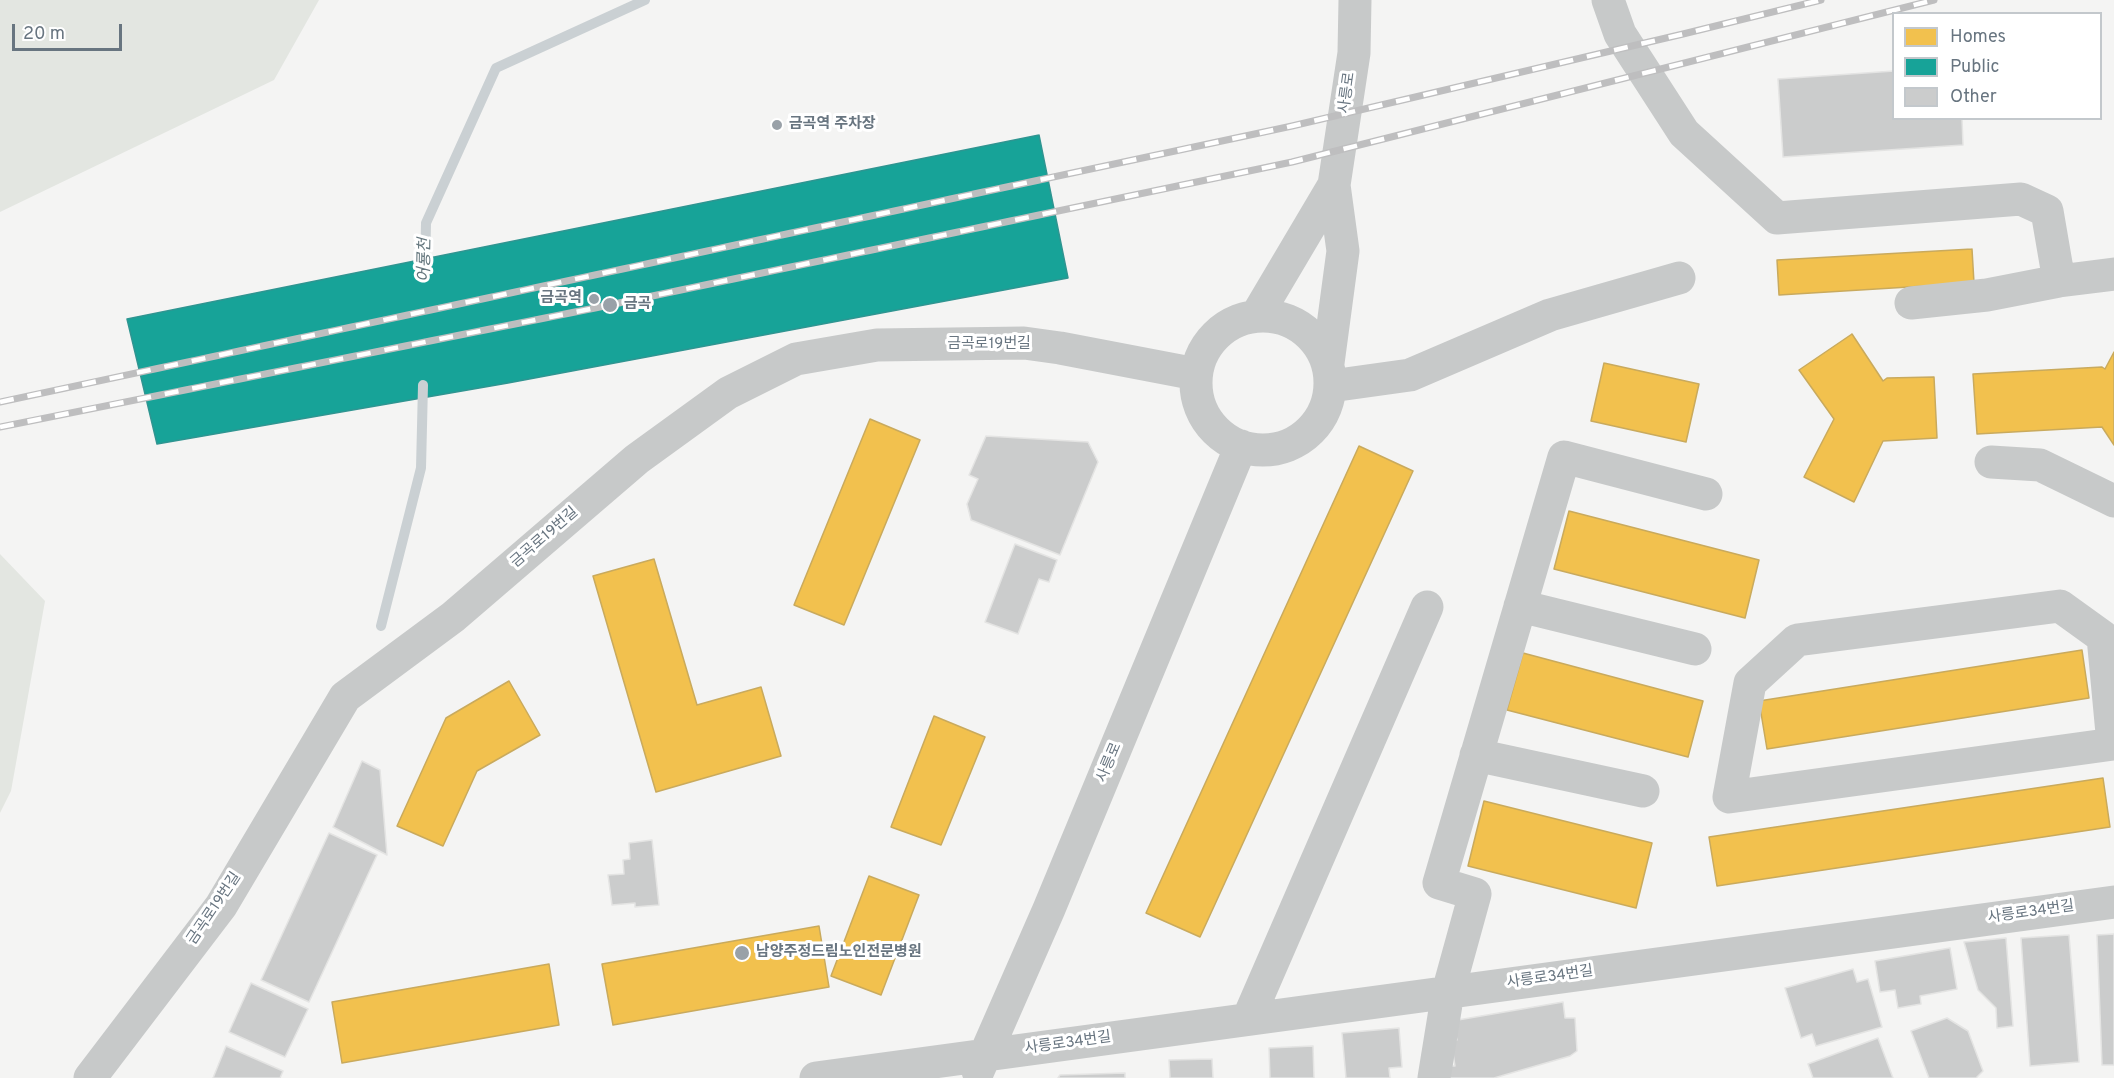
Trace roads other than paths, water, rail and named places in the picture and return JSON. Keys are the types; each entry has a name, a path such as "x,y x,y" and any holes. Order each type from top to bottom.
{"street":[{"name":"사릉로","path":"1329,374 1317,343 1301,327 1281,317 1257,315 1235,321 1216,334 1203,352 1196,374 1197,397 1206,418 1221,435 1241,446 1262,450 1282,447 1301,438 1316,424 1327,406 1342,251 1334,185 1354,53 1355,0"},
{"path":"1608,0 1620,34 1684,133 1777,218 2020,199 2048,212 2059,281"},
{"name":"사릉로","path":"1257,315 1334,185"},
{"path":"1911,303 1987,295 2059,281 2114,274"},
{"path":"1329,374 1410,375 1550,315 1679,278"},
{"name":"금곡로19번길","path":"90,1078 221,906 345,697 453,617 637,459 728,393 796,359 877,345 1024,343 1196,374"},
{"name":"사릉로","path":"980,1066 1049,909 1241,446"},
{"path":"1434,1078 1448,992 1475,894 1439,883 1564,457 1706,494"},
{"path":"1991,462 2040,465 2114,501"},
{"path":"1520,606 1695,649"},
{"path":"2060,606 2103,637 2114,743 2032,755 1729,797 1750,683 1797,640 2060,606"},
{"path":"1248,1019 1427,607"},
{"path":"1476,755 1643,791"},
{"name":"사릉로34번길","path":"816,1078 980,1066 1248,1019 2114,902"}],"waterway":[{"name":"어룡천","path":"425,273 426,223 496,68 645,0"},
{"name":"어룡천","path":"381,626 421,468 423,385"}],"railway":[{"path":"0,402 1292,126 1821,0"},
{"path":"0,427 595,308 1292,162 1934,0"}],"place":[{"name":"금곡역 주차장","path":"777,125"},
{"name":"금곡역","path":"594,299"},
{"name":"금곡","path":"610,305"},
{"name":"남양주정드림노인전문병원","path":"742,953"}]}
